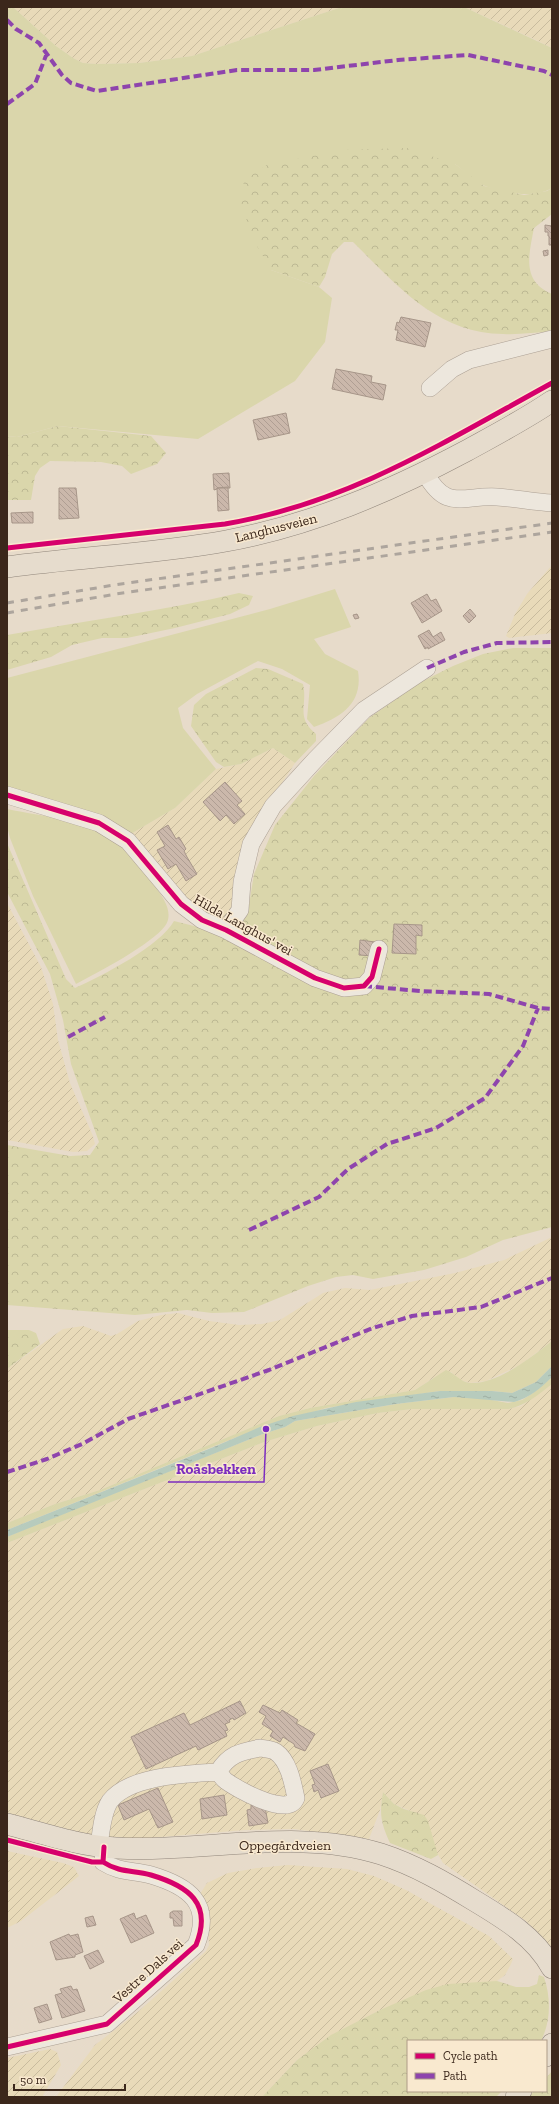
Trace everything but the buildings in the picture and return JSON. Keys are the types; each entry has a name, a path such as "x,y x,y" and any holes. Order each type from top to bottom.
{"main road":[{"name":"Langhusveien","path":"7,567 179,548 267,532 351,506 425,473 524,420 552,402"},
{"name":"Langhusveien","path":"524,420 552,408"},
{"name":"Oppegårdveien","path":"7,1824 101,1847 146,1849 307,1842 343,1846 380,1854 416,1868 443,1882 511,1924 534,1943 552,1968"},
{"path":"547,2054 552,2044"}],"street":[{"path":"430,388 452,369 469,360 552,339"},
{"path":"425,473 433,488 444,496 456,500 496,497 552,503"},
{"path":"226,930 240,910 242,882 251,844 273,806 364,710 427,668"},
{"name":"Hilda Langhus' vei","path":"7,795 99,823 128,841 180,904 202,920 226,930 315,978 344,988 364,986 372,977 379,949"},
{"path":"101,1847 106,1812 110,1802 118,1793 134,1784 151,1780 178,1775 218,1772"},
{"name":"Vestre Dals vei","path":"7,2047 107,2024 196,1945 202,1931 198,1902 180,1886 149,1875 115,1869 104,1862 101,1847"}],"shaded area":[{"path":"13,7 342,7 192,56 139,63 97,64 83,63 73,58 56,46"},
{"path":"464,7 552,7 552,48 536,40"},
{"path":"552,565 552,633 509,638 506,636 515,614 527,594"},
{"path":"273,748 295,763 280,786 232,909 225,921 208,916 191,903 129,835 175,808 216,769 241,764"},
{"path":"7,903 41,967 53,1004 58,1040 70,1083 95,1144 87,1151 73,1152 7,1140"},
{"path":"552,1237 552,1341 520,1365 486,1381 470,1383 460,1380 451,1372 433,1378 415,1390 310,1408 279,1416 100,1490 55,1504 7,1523 7,1369 63,1329 83,1326 111,1336 138,1321 161,1315 178,1313 209,1321 239,1325 262,1324 280,1320 323,1293 345,1288 370,1290 455,1273 504,1260"},
{"path":"552,1384 552,1948 526,1921 443,1863 413,1812 394,1804 383,1792 380,1810 369,1839 294,1829 245,1830 137,1839 100,1838 7,1813 7,1543 264,1442 317,1426 378,1413 412,1409 509,1409 521,1406"},
{"path":"7,1851 63,1863 74,1867 79,1876 21,1921 7,1928"},
{"path":"288,1865 347,1869 374,1876 406,1890 489,1936 513,1959 510,1966 505,1975 497,1981 380,2010 332,2035 297,2060 262,2097 56,2097 95,2045 139,2011 206,1951 209,1945 208,1931 200,1894 207,1883 228,1873"},
{"path":"50,2049 57,2052 61,2065 42,2097 7,2097 7,2058"}],"green space":[{"path":"7,7 13,7 56,46 73,58 83,63 97,64 139,63 192,56 342,7 464,7 552,48 552,188 537,193 528,194 501,191 481,184 455,164 271,270 319,287 332,298 325,342 295,381 198,439 58,426 17,437 7,436"},
{"path":"407,148 455,164 484,186 524,195 547,191 552,188 552,214 534,228 529,257 531,274 535,282 552,294 552,332 503,334 479,332 457,325 438,316 419,304 402,290 353,242 344,242 332,254 325,277 319,287 271,270 258,248 241,206 244,180 267,165 342,150"},
{"path":"58,426 151,436 166,453 157,464 131,474 122,466 101,462 50,461 40,468 35,476 31,500 7,500 7,436 17,437"},
{"path":"335,589 351,627 314,639 325,654 358,671 359,682 354,700 342,713 333,719 314,727 307,719 310,685 282,669 258,661 197,694 178,708 183,728 216,769 175,808 129,835 7,791 7,678 270,609"},
{"path":"239,593 253,596 249,605 230,614 127,638 102,638 72,645 51,657 7,670 7,635 152,611"},
{"path":"513,648 552,648 552,1227 503,1240 466,1257 424,1270 373,1279 353,1275 336,1277 308,1286 244,1312 212,1313 187,1310 135,1315 7,1305 7,1145 70,1156 90,1155 99,1142 71,1064 63,1020 50,974 7,892 7,843 66,979 75,988 100,976 144,950 167,931 174,921 214,931 234,941 248,911 254,874 275,825 314,776 369,718 419,683 453,666 483,654"},
{"path":"256,668 268,669 303,684 304,716 310,728 316,734 316,741 295,763 273,748 241,764 224,767 216,762 191,726 194,705 206,694"},
{"path":"7,809 52,817 82,825 96,830 121,845 135,860 165,901 169,916 165,926 149,941 137,949 110,966 76,984 33,896 10,838 7,827"},
{"path":"7,1330 29,1330 36,1333 40,1344 7,1369"},
{"path":"552,1341 552,1366 536,1382 512,1393 492,1391 440,1391 326,1408 237,1437 7,1530 7,1523 55,1504 100,1490 279,1416 310,1408 415,1390 446,1370 463,1381 470,1383 492,1379 514,1368"},
{"path":"552,1377 552,1384 542,1392 532,1399 509,1409 412,1409 378,1413 317,1426 264,1442 7,1543 7,1537 39,1523 263,1434 285,1427 295,1421 396,1404 454,1397 481,1398 508,1403 522,1400"},
{"path":"383,1792 394,1804 404,1809 424,1815 428,1821 438,1855 431,1859 390,1843 381,1813"},
{"path":"539,1975 544,1977 549,2001 547,2026 541,2040 407,2040 407,2092 501,2092 496,2097 262,2097 297,2060 331,2035 380,2010 426,1990 448,1984 497,1981 516,1987 529,1987 537,1984"},
{"path":"552,2071 552,2097 529,2097 533,2092 547,2092 547,2077"}],"water":[{"path":"552,1366 552,1377 548,1381 530,1395 514,1402 454,1397 396,1404 295,1421 285,1427 263,1434 7,1537 7,1530 260,1427 293,1416 356,1402 440,1391 492,1391 512,1393 536,1382"}],"railway":[{"path":"7,603 114,585 552,523"},
{"path":"7,613 116,594 552,532"}],"marked path":[{"path":"7,20 16,29 39,43 62,75 71,83 97,91 237,70 314,70 398,60 468,55 544,71 552,75"},
{"path":"7,104 35,84 47,53"},
{"path":"427,668 464,652 497,643 552,642"},
{"path":"364,986 420,991 489,994 538,1008 552,1009"},
{"path":"249,1230 319,1197 348,1169 387,1144 436,1128 485,1098 523,1046 538,1008"},
{"path":"68,1037 105,1017"},
{"path":"7,1472 47,1459 82,1444 128,1419 269,1370 373,1328 412,1316 481,1307 552,1278"}],"cycle path":[{"path":"7,548 225,524 270,514 313,501 354,486 394,468 434,448 552,383"},
{"path":"7,795 99,823 128,841 181,904 202,920 226,930 315,978 344,988 364,986 372,977 379,949"},
{"path":"7,1840 92,1862 103,1862"},
{"path":"7,2047 107,2024 196,1945 200,1930 201,1918 199,1907 194,1898 186,1891 164,1879 144,1873 121,1870 109,1866 103,1862 104,1847"}],"place":[{"name":"Roåsbekken","path":"266,1429"}]}
